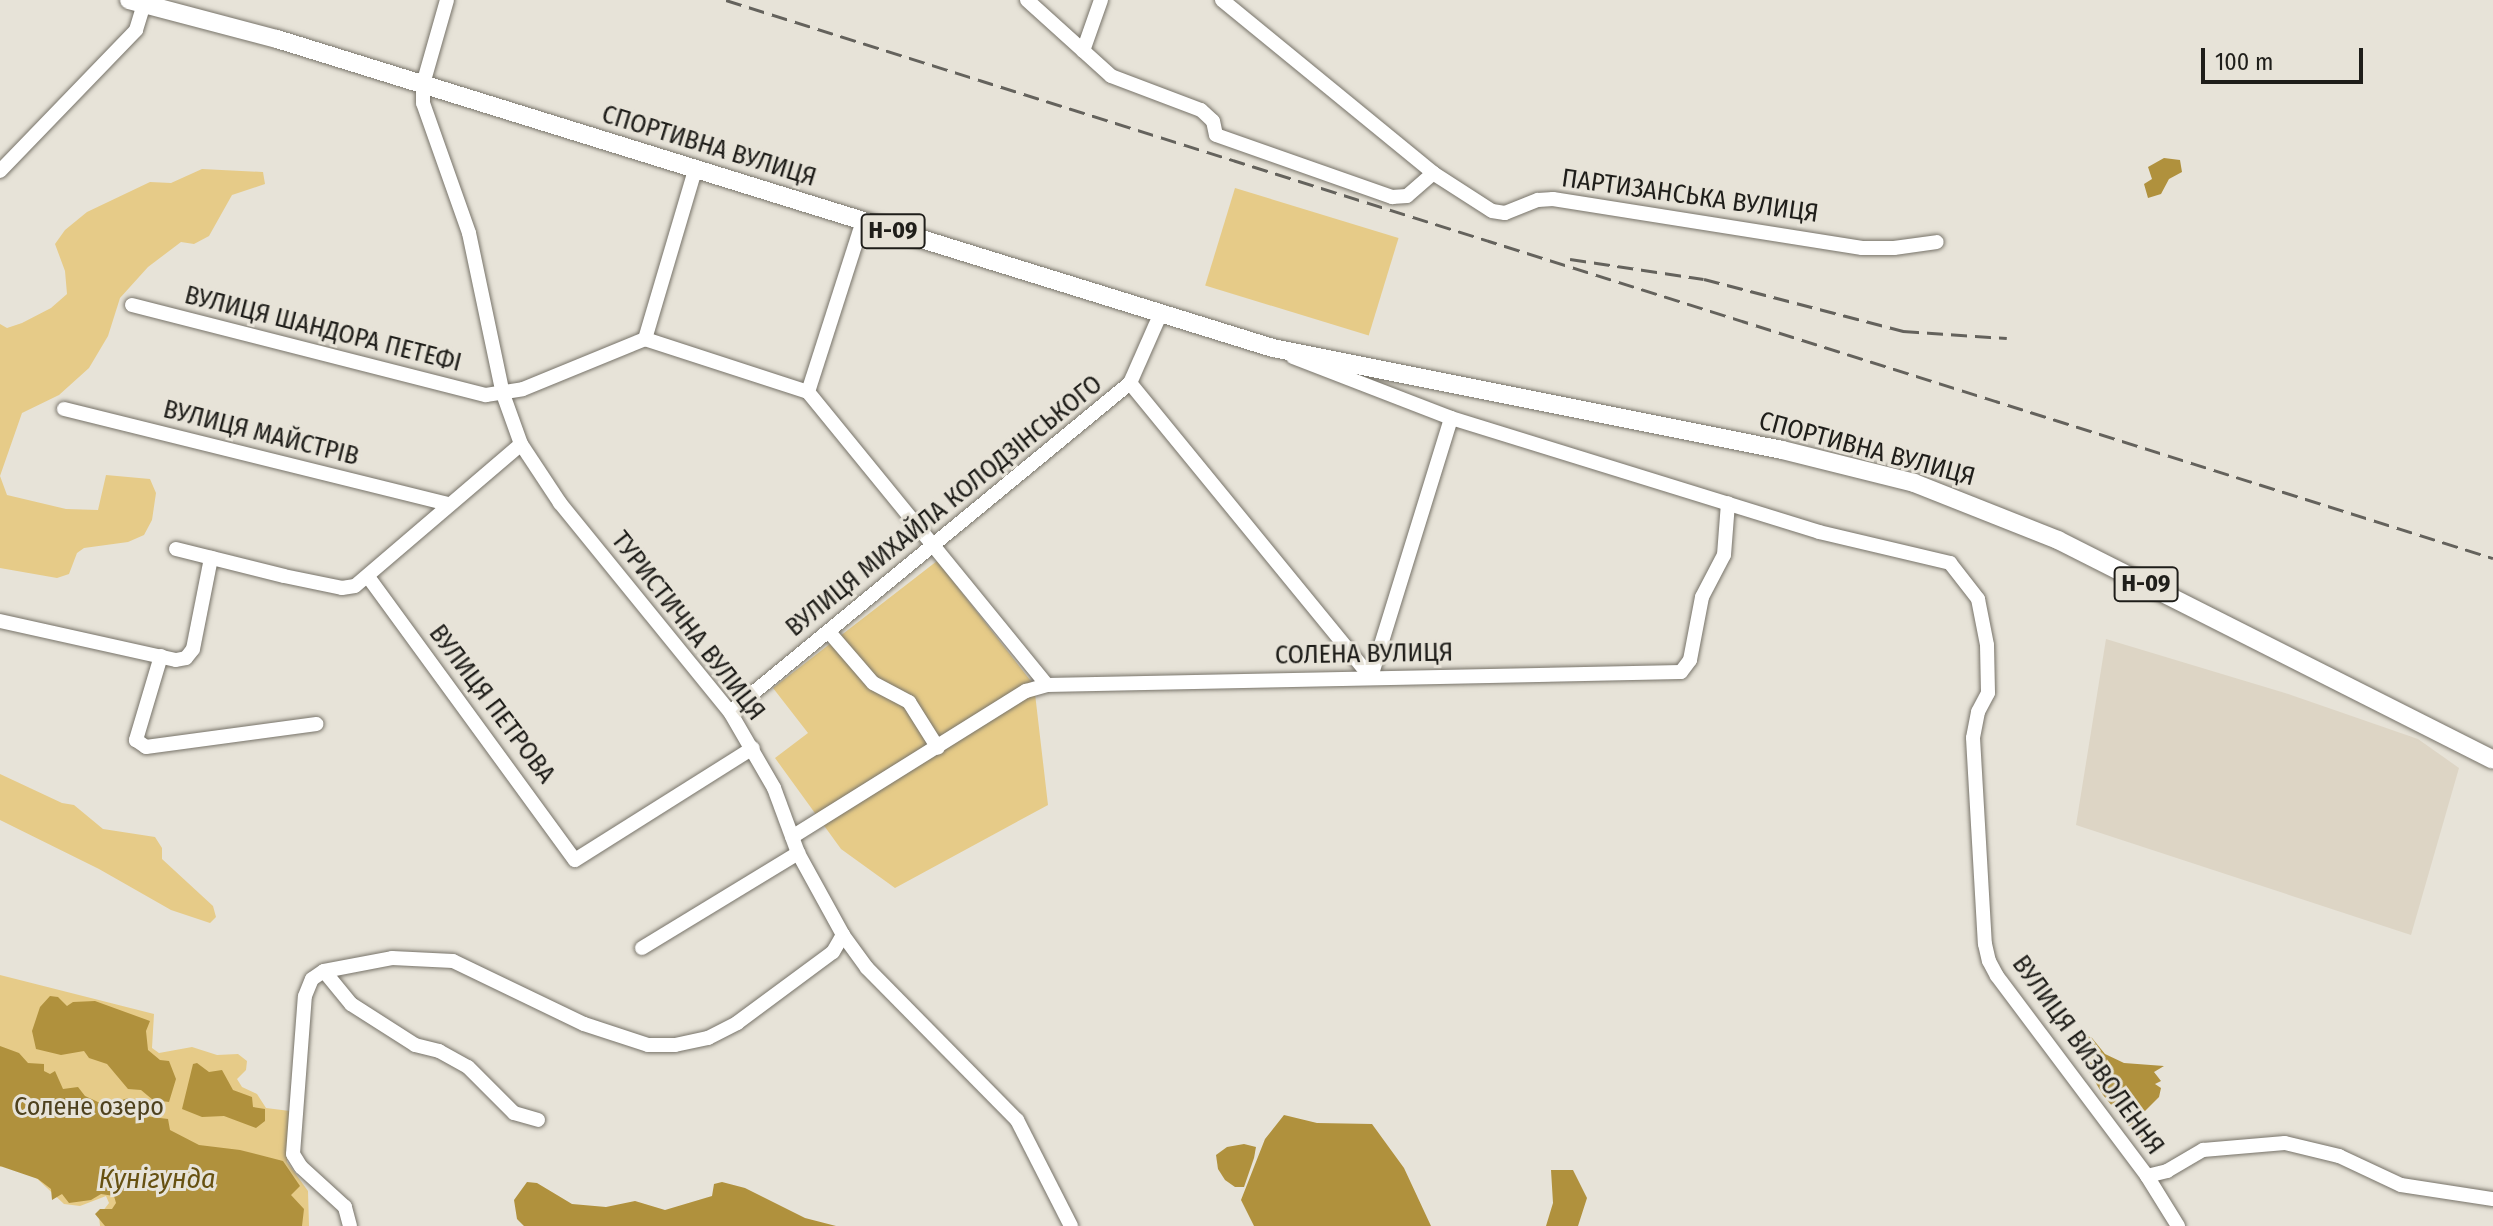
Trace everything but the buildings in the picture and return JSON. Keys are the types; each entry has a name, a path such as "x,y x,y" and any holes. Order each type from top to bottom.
{"main road":[{"name":"СПОРТИВНА ВУЛИЦЯ","path":"136,2 277,39 1273,348 1782,450 1914,483 2058,540 2493,760"}],"street":[{"path":"423,84 447,0"},
{"path":"1027,0 1111,76 1201,110 1213,121 1216,135 1392,197 1407,196 1433,173"},
{"path":"1083,51 1101,0"},
{"name":"ПАРТИЗАНСЬКА ВУЛИЦЯ","path":"1222,0 1433,173 1492,211 1505,213 1538,200 1553,199 1862,248 1937,242"},
{"path":"0,171 136,30 136,2"},
{"name":"ТУРИСТИЧНА ВУЛИЦЯ","path":"423,84 423,103 469,233 503,394 521,444 560,503 730,712 774,788 798,853 843,935 867,968 1017,1120 1071,1226"},
{"path":"645,339 695,170"},
{"path":"808,392 863,221"},
{"name":"ВУЛИЦЯ ШАНДОРА ПЕТЕФІ","path":"132,305 486,395 503,394"},
{"name":"ВУЛИЦЯ МИХАЙЛА КОЛОДЗІНСЬКОГО","path":"730,712 1130,383 1160,315"},
{"path":"503,394 645,339 808,392 1047,685 1026,691 792,837"},
{"name":"СПОРТИВНА ВУЛИЦЯ","path":"1273,348 1451,418 1819,532 1950,563 1961,577"},
{"path":"1130,383 1371,677"},
{"name":"ВУЛИЦЯ МАЙСТРІВ","path":"64,409 448,504"},
{"path":"1371,677 1451,418"},
{"path":"176,549 342,588 355,586 369,578 448,504 521,444"},
{"name":"СОЛЕНА ВУЛИЦЯ","path":"1047,685 1681,672 1690,660 1702,597 1724,555 1728,503"},
{"path":"0,621 161,656 186,658 193,649 211,558"},
{"name":"ВУЛИЦЯ ВИЗВОЛЕННЯ","path":"1961,577 1978,599 1987,645 1988,693 1978,712 1973,738 1985,944 1989,961 1997,976 2147,1176 2178,1226"},
{"name":"ВУЛИЦЯ ПЕТРОВА","path":"369,578 575,860 753,748"},
{"path":"829,632 873,683 909,702 938,748"},
{"path":"161,656 136,740 146,747 316,724"},
{"path":"642,948 798,853"},
{"path":"350,1226 345,1207 301,1167 293,1154 305,996 312,979 324,971 392,958 453,961 584,1024 648,1045 675,1045 708,1038 737,1023 833,952 843,935"},
{"path":"324,971 351,1004 415,1045 439,1051 468,1067 514,1113 538,1120"},
{"path":"2147,1176 2167,1171 2203,1150 2285,1143 2339,1156 2401,1185 2493,1199"}],"shaded area":[{"path":"2106,639 2285,693 2418,739 2459,768 2411,935 2076,825"}],"green space":[{"path":"202,169 263,172 265,184 232,195 209,236 194,244 181,242 148,267 120,298 108,336 89,368 59,395 22,413 0,476 0,324 7,328 22,323 51,308 67,294 65,271 55,244 65,230 87,212 150,182 171,183"},
{"path":"1235,188 1399,238 1369,336 1205,286"},
{"path":"106,475 150,479 156,493 152,520 144,535 128,542 84,548 77,553 69,574 57,578 0,568 0,476 7,495 66,509 98,510"},
{"path":"937,561 1034,685 1048,805 895,888 841,849 775,758 808,733 773,688"},
{"path":"0,774 62,803 74,805 103,829 155,837 162,848 162,859 213,906 216,917 210,923 171,910 99,869 0,820"},
{"name":"Солене озеро","path":"0,975 154,1014 152,1048 159,1053 192,1047 217,1055 238,1054 247,1061 246,1070 237,1079 242,1087 257,1094 266,1108 290,1111 287,1162 308,1191 309,1226 100,1226 99,1216 109,1203 106,1196 80,1206 64,1204 28,1170 7,1164 0,1167"}],"water":[{"path":"2164,158 2180,160 2182,172 2169,179 2161,194 2148,198 2144,184 2152,179 2148,167"},
{"path":"50,996 58,997 67,1006 73,1002 95,1001 150,1021 146,1031 148,1050 160,1060 169,1061 176,1079 169,1102 153,1100 141,1090 128,1089 107,1064 89,1058 84,1051 61,1055 36,1049 32,1031 40,1007"},
{"path":"2076,1031 2092,1038 2105,1054 2124,1063 2164,1066 2154,1072 2161,1081 2155,1084 2161,1088 2159,1097 2137,1119 2152,1147 2137,1136 2103,1095 2084,1063 2083,1043"},
{"name":"Кунігунда","path":"0,1046 19,1053 28,1063 44,1064 44,1071 50,1074 55,1071 63,1089 78,1087 85,1096 123,1110 119,1101 128,1098 137,1115 168,1119 170,1130 199,1145 240,1150 283,1161 300,1186 291,1195 304,1209 302,1226 105,1226 95,1214 100,1209 112,1209 116,1203 114,1196 101,1194 91,1200 69,1203 62,1194 52,1200 51,1189 38,1179 0,1166"},
{"path":"197,1063 209,1072 222,1070 233,1090 252,1097 253,1107 265,1109 265,1121 256,1128 224,1116 202,1117 182,1109 193,1064"},
{"path":"1284,1115 1317,1123 1372,1124 1404,1168 1431,1226 1254,1226 1241,1200 1265,1139"},
{"path":"1244,1144 1256,1147 1254,1158 1244,1187 1235,1187 1225,1180 1218,1169 1216,1155 1227,1147"},
{"path":"1551,1170 1573,1170 1587,1198 1578,1226 1546,1226 1553,1203"},
{"path":"527,1182 537,1183 572,1204 606,1207 635,1201 665,1210 712,1196 714,1184 722,1182 745,1188 805,1218 836,1226 524,1226 517,1219 514,1200"}],"railway":[{"path":"726,0 2493,558"},
{"path":"1570,259 1704,279 1903,331 2007,338"}]}
